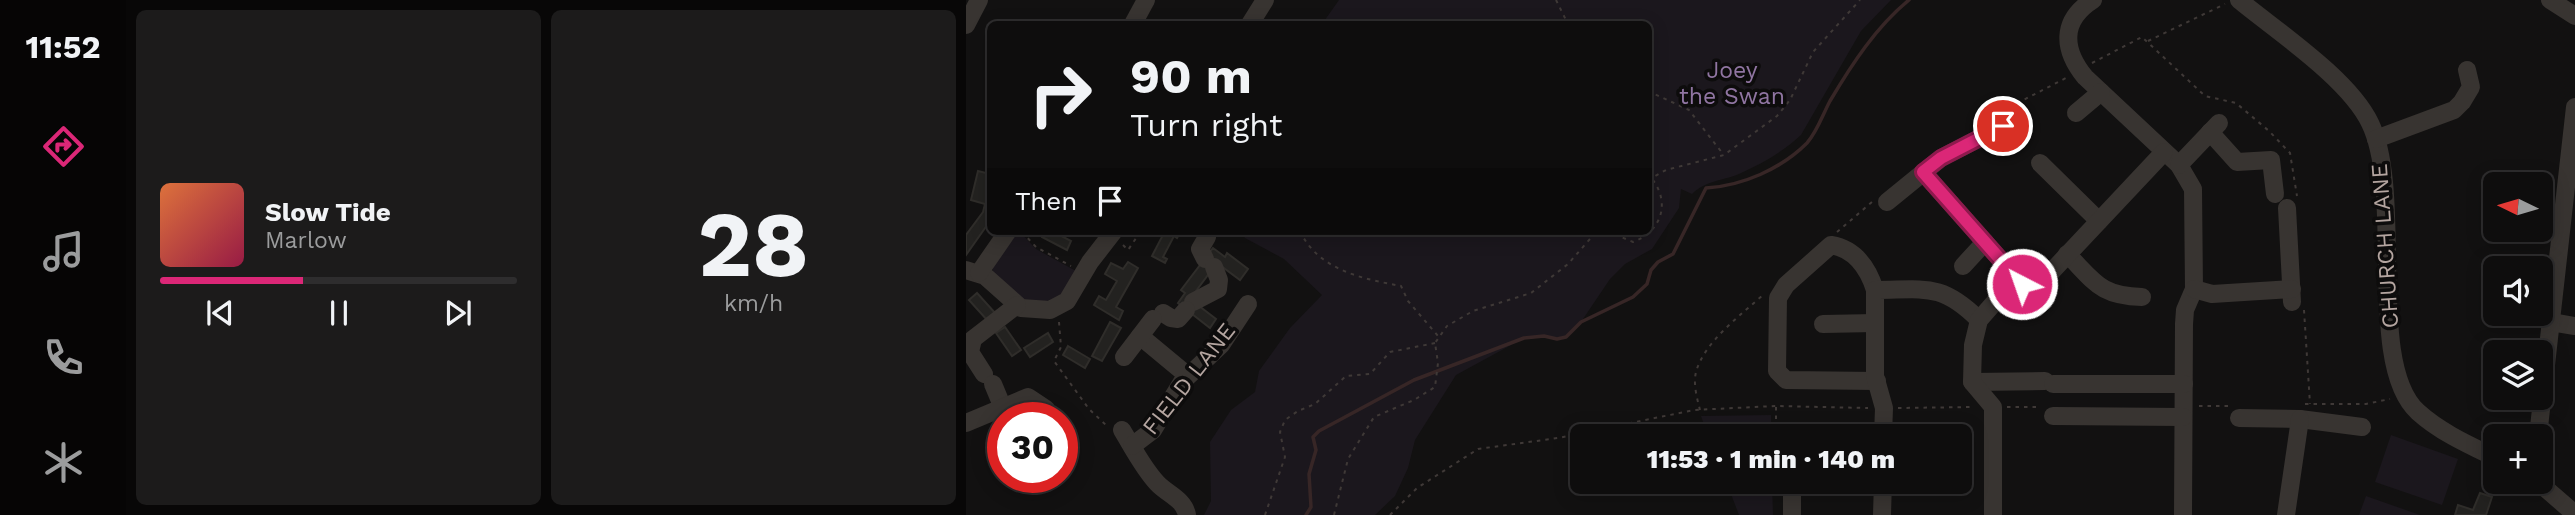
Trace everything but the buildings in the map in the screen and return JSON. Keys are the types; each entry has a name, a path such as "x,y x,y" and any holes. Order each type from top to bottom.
{"street":[{"path":"966,25 979,0"},
{"path":"1135,21 1146,0"},
{"path":"1252,21 1265,0"},
{"path":"2093,0 2078,12 2070,25 2068,37 2073,62 2179,166 2193,189 2194,289 2185,310 2183,515"},
{"path":"2550,0 2575,16"},
{"name":"CHURCH LANE","path":"2243,2 2346,89 2365,113 2376,139 2383,175 2392,350 2397,377 2405,397 2417,411 2441,429 2483,450"},
{"path":"2376,139 2454,110 2471,87 2467,70"},
{"path":"2076,113 2101,92"},
{"path":"2553,304 2575,107"},
{"path":"1882,199 2002,119"},
{"path":"2179,166 2214,128 2237,162 2271,160 2275,194"},
{"path":"1993,515 1993,407 1972,382 1973,345 1979,320 2007,288 2022,284 2038,286 2164,152"},
{"path":"2040,163 2099,221"},
{"path":"1923,172 2022,284"},
{"path":"2194,289 2212,294 2296,300 2292,203"},
{"path":"1004,235 972,272 990,280 1017,305 1037,311 1058,308 1072,295 1084,273 1115,237"},
{"path":"1124,358 1158,316 1178,319 1190,306 1217,289 1217,270 1200,249 1207,237"},
{"path":"1963,265 1985,242"},
{"path":"1877,381 1786,380 1777,371 1778,298 1786,285 1831,245 1845,247 1869,272 1875,290 1877,381 1884,408 1883,424"},
{"path":"2067,254 2099,286 2113,295 2142,297"},
{"name":"FIELD LANE","path":"1132,446 1153,430 1187,375 1220,345 1245,306 1217,289"},
{"path":"1875,290 1942,291 1960,301 1979,320"},
{"path":"1000,402 971,352 971,343 1017,305"},
{"path":"2553,322 2575,326"},
{"path":"1823,324 1875,323"},
{"path":"2539,424 2551,326"},
{"path":"1140,336 1187,375"},
{"path":"1972,382 2184,384"},
{"path":"1017,402 1028,397 1036,402"},
{"path":"2051,412 2184,412"},
{"path":"2236,412 2362,427"},
{"path":"966,423 987,414"},
{"path":"2289,514 2300,419"},
{"name":"FIELD LANE","path":"1122,430 1157,484 1184,505 1188,515"},
{"path":"1792,494 1792,515"},
{"path":"1882,515 1883,494"},
{"path":"2553,494 2575,514"}],"path":[{"path":"1556,0 1566,21"},
{"path":"1652,179 1666,170 1724,155 1777,116 1790,100 1813,52 1860,0"},
{"path":"2147,42 2243,2"},
{"path":"2002,119 2080,70 2142,37 2205,96 2236,103 2290,153 2292,203"},
{"path":"1652,93 1689,110 1724,155"},
{"path":"1652,182 1661,192 1661,213 1652,229"},
{"path":"1838,231 1882,199"},
{"path":"1025,235 1036,247 1084,273"},
{"path":"1115,237 1128,250 1138,235"},
{"path":"1303,235 1325,262 1365,279 1401,286 1408,301 1439,337"},
{"path":"1334,515 1348,458 1374,417 1435,387 1438,363 1435,343 1447,326 1473,312 1531,293 1568,264 1593,235"},
{"path":"1616,235 1633,242 1649,235"},
{"path":"1700,410 1695,384 1696,371 1715,338 1767,291"},
{"path":"2296,300 2310,404"},
{"path":"1058,308 1061,347 1054,361 1089,409 1111,430 1122,430"},
{"path":"1265,515 1284,457 1280,432 1285,420 1315,404 1346,376 1370,374 1390,352 1435,343"},
{"path":"2300,419 2299,405 2366,404 2405,397"},
{"path":"1776,406 1776,424"},
{"path":"1390,515 1417,488 1478,449 1558,438 1700,410 1776,406 1993,407 2051,412"},
{"path":"2184,412 2236,412"}],"green space":[{"name":"Joey the Swan","path":"1339,0 1891,0 1861,31 1801,135 1780,151 1735,176 1703,186 1692,194 1681,189 1679,208 1652,249 1625,264 1610,279 1581,322 1566,337 1524,338 1456,375 1415,440 1408,468 1395,496 1375,515 1204,515 1211,501 1210,442 1231,410 1255,392 1259,371 1290,328 1322,295 1284,259 1242,235 1652,235 1652,21 1324,21"},
{"path":"1011,235 1023,235 1036,249 1076,271 1066,289 1056,298 1022,301 993,273 992,266"},
{"path":"1771,415 1771,424 1704,424 1701,416"},
{"path":"2391,435 2458,459 2442,505 2375,482"},
{"path":"1731,494 1772,494 1773,515 1739,515"},
{"path":"2366,496 2420,515 2359,515"}],"waterway":[{"path":"1306,515 1311,507 1309,474 1316,450 1313,437 1319,431 1414,380 1524,338 1566,337 1581,322 1633,297 1647,284 1651,270 1658,262 1673,254 1706,188 1747,180 1785,161 1807,143 1856,60 1875,34 1909,0"}],"route":[{"path":"2003,126 1941,158 1923,172 2022,284"}]}
